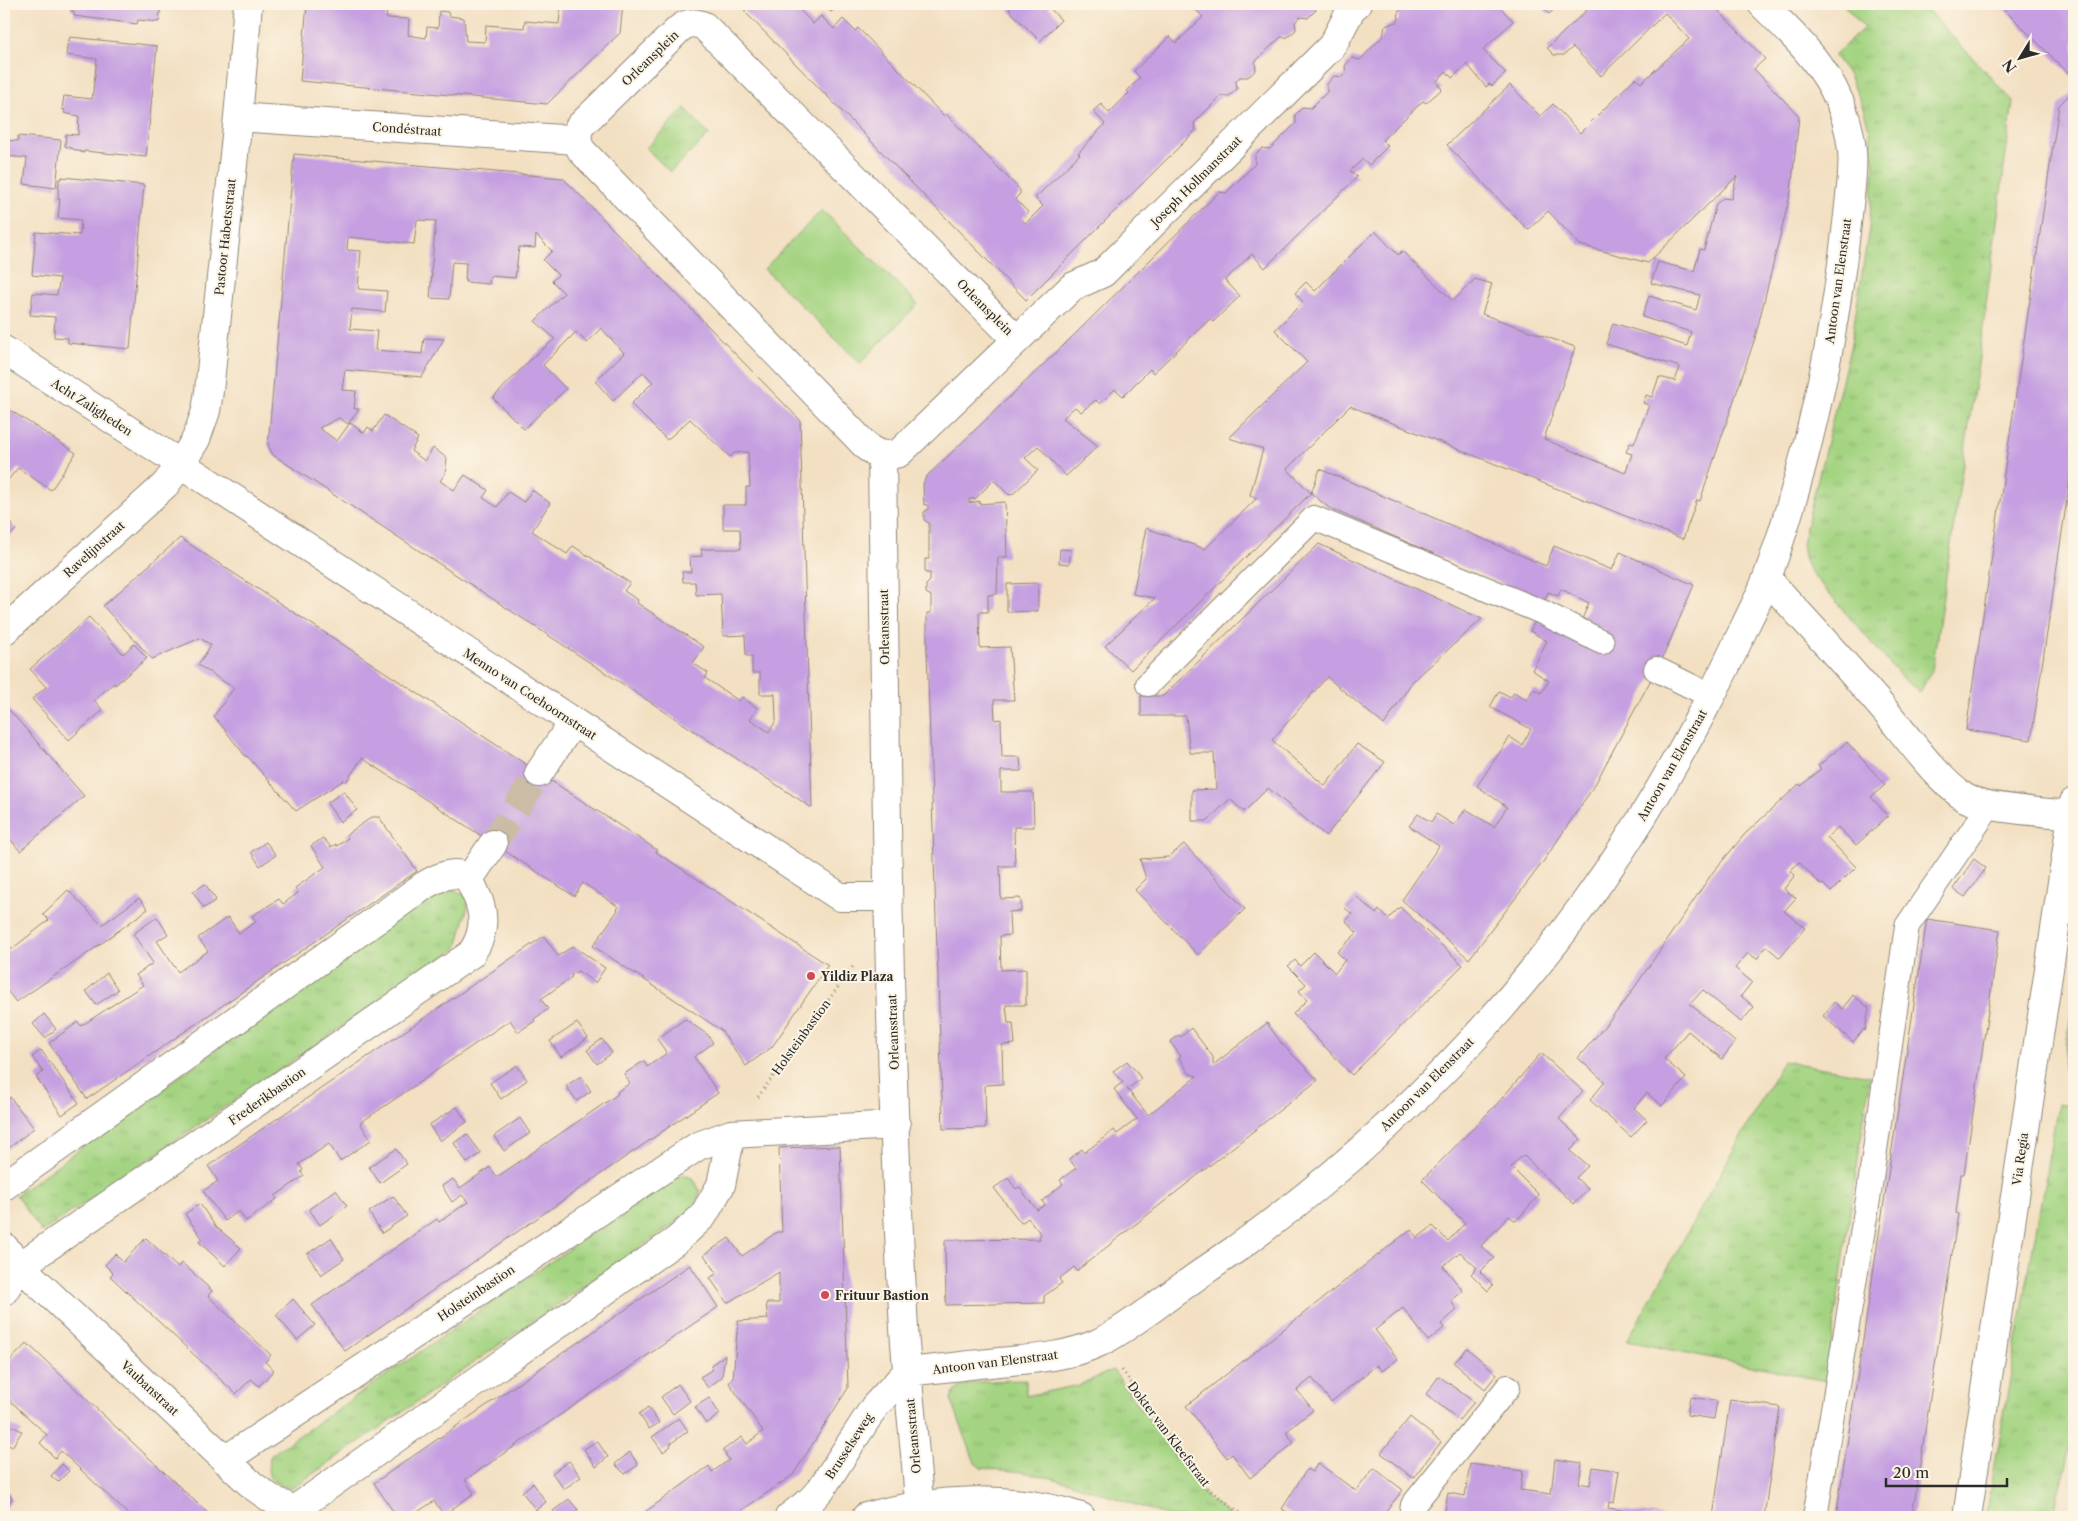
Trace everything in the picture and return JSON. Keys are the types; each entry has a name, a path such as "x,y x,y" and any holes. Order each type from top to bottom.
{"street":[{"name":"Pastoor Habetsstraat","path":"181,464 201,426 209,391 248,4"},
{"name":"Joseph Hollmanstraat","path":"1017,340 1072,287 1103,273 1332,46 1352,8 1357,4"},
{"name":"Antoon van Elenstraat","path":"907,1372 1058,1355 1101,1342 1265,1228 1387,1124 1459,1054 1528,979 1595,890 1653,802 1679,758 1711,696 1767,579 1803,458 1824,370 1841,269 1852,166 1852,150 1843,110 1824,72 1762,4"},
{"name":"Orleansplein","path":"577,140 579,127 679,29 686,14 696,23 704,26 1017,340 899,453 882,456"},
{"name":"Condéstraat","path":"238,117 577,140"},
{"path":"577,140 581,150 868,448 882,456"},
{"name":"Acht Zaligheden","path":"4,350 181,464"},
{"name":"Orleansstraat","path":"882,456 888,897 907,1372 919,1512"},
{"name":"Ravelijnstraat","path":"4,631 165,484 181,464"},
{"name":"Menno van Coehoornstraat","path":"181,464 840,897 888,897"},
{"path":"1767,579 1847,666 1952,787 1965,797 1980,804 2073,809"},
{"path":"539,773 573,722"},
{"name":"Via Regia","path":"1967,1517 2073,809"},
{"path":"4,1186 425,885 436,878 448,874 460,875 469,879 493,844"},
{"name":"Frederikbastion","path":"4,1291 12,1257 471,954 479,940 484,919 481,903 469,879"},
{"name":"Holsteinbastion","path":"225,1460 698,1146 731,1134 896,1125"},
{"path":"300,1514 677,1240 703,1216 721,1185 731,1134"},
{"name":"Vaubanstraat","path":"12,1257 253,1486 270,1498 300,1514"},
{"name":"Brusselseweg","path":"790,1517 821,1489 876,1406 907,1372"},
{"path":"866,1517 919,1512 982,1501 1056,1510 1081,1517"}],"lane":[{"path":"1148,684 1314,518 1542,612 1602,642"},
{"path":"1656,669 1711,696"},
{"path":"1815,1517 1868,1199 1906,926 1990,805"},
{"path":"1411,1517 1413,1505 1508,1387"}],"path":[{"name":"Holsteinbastion","path":"731,1134 854,964"},
{"name":"Dokter van Kleefstraat","path":"1101,1342 1206,1486 1246,1517"}],"green space":[{"path":"1843,4 1922,4 2013,101 1979,357 1932,670 1920,692 1903,679 1811,573 1805,561 1802,544 1851,344 1869,228 1874,169 1870,131 1860,99 1848,74 1834,55 1864,28"},
{"path":"685,108 709,135 670,172 646,148"},
{"path":"822,210 918,304 860,363 764,269"},
{"path":"444,885 470,898 457,948 42,1232 16,1195"},
{"path":"2074,991 2074,1074 2063,1071"},
{"path":"1783,1061 1870,1076 1826,1381 1627,1341"},
{"path":"2058,1104 2074,1107 2074,1430 2053,1517 1986,1517"},
{"path":"684,1175 694,1179 700,1191 696,1204 684,1217 291,1489 278,1484 270,1478 268,1468 271,1455 669,1180"},
{"path":"1113,1370 1205,1496 1232,1517 1171,1517 1065,1481 1023,1472 981,1468 975,1463 951,1399 957,1390 980,1382 1026,1380 1026,1396 1079,1385"}],"building":[{"path":"71,4 161,4 159,22 138,20 137,24 74,16 74,11 71,11"},
{"path":"307,4 388,4 386,18 409,19 408,35 426,38 427,27 438,28 439,11 448,12 449,16 464,18 466,41 485,42 486,25 524,28 525,21 559,24 561,4 623,4 620,33 547,104 300,81"},
{"path":"745,4 805,4 799,9 813,24 821,16 834,29 843,19 855,31 858,28 1020,190 1020,194 1015,199 1028,212 1022,220 1026,223 1043,206 1035,198 1080,154 1078,153 1105,124 1093,111 1101,104 1109,113 1129,93 1127,91 1140,78 1134,71 1170,36 1176,43 1203,17 1196,10 1202,4 1315,4 1316,10 1308,18 1300,17 1295,22 1296,30 1288,37 1281,37 1255,62 1256,70 1248,77 1240,77 1236,81 1237,89 1229,96 1221,96 1194,123 1196,130 1026,300 745,12"},
{"path":"823,4 840,4 831,12"},
{"path":"1015,4 1046,4 1061,20 1040,41 1009,10"},
{"path":"1415,4 1497,4 1513,21 1483,50 1506,73 1492,86 1489,84 1486,87 1467,64 1452,78 1446,71 1436,82 1442,89 1426,103 1423,101 1382,140 1388,146 1369,165 1363,159 1350,171 1357,177 1265,268 1252,254 1225,280 1240,296 1213,322 1210,319 1153,373 1150,369 1123,396 1115,389 1100,404 1096,400 1081,412 1075,407 1063,418 1098,446 1066,476 1038,446 1025,458 1038,470 1013,494 1009,495 994,480 975,499 969,499 969,503 979,501 979,504 1005,502 1007,557 998,557 997,594 988,595 988,612 979,612 980,648 1010,647 1014,700 994,700 995,720 1001,719 1002,757 1020,757 1021,771 1001,771 1001,792 1033,792 1034,827 1014,827 1015,866 1000,866 1001,899 1020,898 1021,901 1021,911 1009,912 1010,935 1000,936 1001,970 1026,969 1026,1005 1006,1005 1008,1023 1013,1023 1015,1044 1002,1045 1003,1084 985,1085 986,1128 943,1129 927,649 927,613 931,613 931,596 926,593 926,585 930,581 930,573 925,573 925,559 929,559 929,523 924,520 924,512 928,509 928,505 924,505 923,484 926,477 1068,341 1219,192 1226,193 1255,164 1255,155 1262,148 1270,149 1296,123 1295,115 1303,107 1311,108 1327,92 1327,84 1334,76 1342,77 1346,73 1345,66 1352,58 1360,60 1383,36 1385,26 1397,22 1399,19 1398,12 1406,5 1412,6"},
{"path":"1539,4 1555,4 1558,6 1549,14"},
{"path":"1593,4 1712,4 1765,59 1754,69 1799,116 1791,191 1755,338 1700,501 1697,500 1683,539 1350,406 1287,469 1311,493 1131,670 1105,646 1155,598 1133,594 1146,528 1205,549 1257,498 1250,495 1263,449 1229,438 1307,362 1275,330 1303,302 1295,293 1306,282 1315,291 1375,231 1398,255 1402,251 1453,301 1475,279 1492,284 1482,314 1575,347 1544,439 1625,473 1632,454 1626,452 1630,443 1634,444 1649,405 1643,403 1646,395 1652,397 1659,377 1675,381 1680,367 1606,344 1613,323 1687,346 1691,332 1642,317 1649,296 1696,310 1700,295 1651,283 1658,262 1694,271 1700,249 1704,250 1716,204 1723,198 1731,199 1737,176 1648,263 1580,245 1548,211 1528,230 1447,145 1510,85 1540,116 1553,104 1580,133 1635,78 1641,83 1689,39 1665,13 1601,76 1573,47 1564,55 1554,55 1547,48"},
{"path":"1999,4 2074,4 2074,79"},
{"path":"70,37 157,46 146,157 84,151 84,153 65,146 66,134 78,135 79,116 64,113 65,110 62,109 64,96 92,99 97,59 66,55"},
{"path":"2074,90 2074,452 2031,740 1966,730 2059,105"},
{"path":"18,136 61,140 56,188 24,184 27,158 4,156 4,140 18,141"},
{"path":"294,154 563,178 800,420 812,808 273,455 268,445","holes":["417,220 436,221 430,298 449,299 452,262 466,263 465,282 489,284 490,276 515,278 519,247 535,248 536,235 552,251 543,260 558,275 552,281 564,293 535,321 555,339 534,356 493,398 524,429 566,389 543,365 576,332 587,343 601,328 624,353 595,381 613,401 643,372 653,382 631,404 667,440 690,419 730,457 734,453 748,452 750,487 746,487 746,505 723,505 723,529 740,529 741,549 701,549 702,556 690,557 691,572 682,572 683,582 695,582 696,595 721,594 723,636 745,635 746,656 752,656 752,673 760,673 760,694 775,694 776,721 769,732 750,719 757,708 742,697 739,701 705,678 708,673 693,663 704,647 637,603 638,600 624,591 630,583 573,546 567,554 532,531 550,503 532,490 524,502 508,492 497,507 483,498 488,490 465,475 454,490 440,481 445,474 447,458 433,448 425,461 411,451 418,438 384,415 373,431 368,427 364,433 350,423 337,441 319,428 339,418 348,424 359,409 354,409 356,391 342,390 345,370 422,377 444,339 424,338 422,354 375,350 377,331 350,329 352,309 385,312 387,291 358,289 361,251 347,250 348,237 414,244"]},
{"path":"62,177 144,185 130,349 68,343 68,338 54,337 55,317 30,315 33,293 57,295 60,278 32,275 36,232 80,235 81,220 58,218 60,199 58,200 59,179"},
{"path":"4,406 76,453 51,490 18,468 8,480 4,478"},
{"path":"1320,469 1546,566 1554,546 1612,570 1620,552 1694,585 1663,657 1594,786 1543,862 1469,959 1402,900 1439,846 1409,826 1418,814 1431,822 1436,814 1454,825 1466,809 1494,827 1507,807 1477,786 1510,737 1522,745 1531,729 1490,707 1499,691 1511,697 1514,692 1527,700 1533,689 1541,693 1549,681 1532,670 1547,641 1530,631 1536,620 1601,645 1607,631 1582,619 1589,603 1561,589 1558,596 1548,592 1544,602 1329,508 1311,493"},
{"path":"4,516 16,530 4,541"},
{"path":"180,538 657,850 656,852 828,965 772,1047 746,1066 721,1030 593,946 619,907 583,883 574,896 362,758 346,782 344,780 296,811 246,757 214,716 234,688 198,665 211,645 200,638 152,659 103,606"},
{"path":"1319,544 1482,619 1412,682 1384,725 1327,677 1272,740 1325,786 1357,744 1385,762 1326,836 1268,788 1244,812 1230,799 1207,821 1192,821 1192,790 1216,789 1214,753 1190,753 1186,716 1141,716 1141,696 1163,696"},
{"path":"1060,549 1071,550 1069,564 1059,563"},
{"path":"1038,583 1038,611 1007,612 1007,584"},
{"path":"89,617 123,654 134,644 147,658 94,700 103,710 69,740 32,699 46,687 30,669"},
{"path":"4,704 84,796 20,851 4,832"},
{"path":"1847,742 1885,785 1871,797 1888,816 1856,845 1838,827 1827,837 1856,867 1831,892 1823,884 1821,885 1799,862 1790,871 1795,875 1784,889 1796,898 1784,911 1805,928 1780,958 1766,946 1757,959 1748,953 1735,968 1752,982 1741,996 1754,1007 1741,1022 1703,990 1690,1004 1735,1042 1722,1059 1688,1031 1664,1059 1686,1078 1662,1106 1647,1093 1634,1108 1647,1120 1631,1137 1590,1100 1605,1082 1578,1058 1624,1003 1713,872 1745,834 1799,784 1801,786 1821,769 1818,766"},
{"path":"344,791 357,810 340,822 327,803"},
{"path":"372,817 379,817 417,871 87,1099 49,1043 78,1022 81,1026 143,985 136,975 153,963 133,934 157,917 168,934 157,941 178,972 208,951 198,938 228,917 239,933 256,922 252,916 279,899 283,904 298,893 295,888 325,867 311,846 323,838 331,847 336,844 337,846 348,838 346,835"},
{"path":"266,842 276,855 260,866 251,852"},
{"path":"1184,844 1245,909 1198,955 1135,890 1146,879 1140,859 1169,857"},
{"path":"1974,859 1986,868 1965,897 1953,889"},
{"path":"205,884 216,900 204,908 193,892"},
{"path":"68,890 102,925 139,898 148,909 84,956 16,1002 4,987 4,955 49,920 43,914"},
{"path":"1356,896 1376,914 1379,910 1388,919 1400,907 1463,965 1352,1075 1293,1014 1307,1000 1299,991 1306,984 1288,966 1295,960 1300,966 1314,952 1335,973 1345,960 1337,952 1357,933 1346,921 1352,914 1345,908"},
{"path":"1927,919 2000,930 1964,1174 1961,1174 1956,1213 1958,1214 1912,1517 1836,1517"},
{"path":"544,936 558,956 573,946 605,968 595,983 578,971 571,975 572,977 541,999 548,1009 534,1019 535,1021 518,1032 510,1020 360,1123 371,1140 340,1161 329,1144 299,1164 304,1176 275,1196 277,1199 246,1221 239,1211 225,1221 203,1191 218,1181 208,1166"},
{"path":"107,973 118,990 96,1005 86,991"},
{"path":"1853,995 1869,1008 1865,1031 1864,1029 1853,1042 1823,1016 1834,1002 1842,1009"},
{"path":"44,1014 56,1029 45,1038 33,1024"},
{"path":"685,1019 708,1035 713,1043 694,1057 718,1093 345,1351 312,1305 437,1219 439,1222 468,1202 462,1195 452,1202 442,1186 453,1179 460,1188 490,1167 497,1177 618,1094 617,1092 630,1083 624,1074 644,1061 647,1067 667,1053 657,1039"},
{"path":"577,1023 588,1038 561,1057 550,1041"},
{"path":"1267,1023 1282,1044 1318,1080 1077,1271 1074,1267 1059,1279 1062,1283 1044,1296 1044,1303 946,1305 945,1240 1040,1239 1041,1234 1028,1218 1021,1223 994,1188 1008,1178 1016,1189 1019,1187 1037,1210 1045,1205 1042,1201 1063,1184 1060,1180 1076,1168 1069,1159 1082,1149 1084,1153 1114,1130 1117,1134 1137,1119 1114,1089 1123,1082 1113,1071 1127,1061 1136,1071 1141,1079 1127,1089 1148,1115 1197,1076 1190,1074 1179,1058 1181,1056 1170,1042 1179,1035 1181,1037 1191,1028 1213,1057 1213,1065"},
{"path":"602,1039 612,1053 597,1064 587,1050"},
{"path":"41,1050 79,1103 62,1115 36,1077 43,1072 32,1057"},
{"path":"1541,1053 1583,1091 1559,1119 1581,1139 1570,1151 1588,1166 1576,1178 1588,1189 1574,1204 1523,1155 1511,1167 1539,1195 1516,1221 1509,1216 1481,1246 1494,1258 1480,1272 1493,1285 1488,1291 1471,1274 1477,1268 1460,1252 1443,1266 1463,1291 1451,1301 1457,1310 1441,1324 1444,1328 1428,1341 1403,1308 1375,1330 1398,1359 1382,1371 1377,1365 1331,1402 1312,1378 1297,1390 1313,1410 1286,1432 1294,1443 1250,1478 1232,1454 1227,1458 1186,1406 1411,1229 1417,1238 1433,1226 1448,1241 1465,1223 1422,1180 1496,1105"},
{"path":"517,1065 527,1080 501,1099 490,1083"},
{"path":"581,1076 591,1091 577,1101 566,1086"},
{"path":"10,1097 34,1128 4,1152 4,1099 6,1102"},
{"path":"457,1107 467,1122 440,1141 429,1125"},
{"path":"520,1118 530,1133 504,1151 494,1136"},
{"path":"467,1134 481,1153 467,1163 454,1143"},
{"path":"840,1146 848,1388 793,1475 732,1517 638,1517 709,1466 712,1472 729,1460 723,1450 742,1437 747,1444 763,1431 729,1383 733,1378 738,1321 768,1319 766,1303 779,1303 779,1272 727,1303 710,1278 717,1273 704,1255 729,1238 742,1256 777,1232 782,1232 779,1148"},
{"path":"396,1149 407,1164 380,1183 369,1167"},
{"path":"336,1190 347,1206 320,1225 309,1209"},
{"path":"393,1196 407,1216 382,1233 369,1212"},
{"path":"200,1204 215,1226 241,1248 225,1266 199,1242 202,1238 185,1214"},
{"path":"146,1238 177,1267 182,1263 192,1272 212,1291 208,1296 271,1355 265,1362 274,1370 259,1386 251,1379 236,1394 110,1276 113,1273 105,1265 115,1254 123,1262"},
{"path":"331,1238 344,1259 321,1275 307,1254"},
{"path":"690,1265 718,1307 465,1480 474,1493 444,1515 434,1501 410,1517 397,1517 374,1483"},
{"path":"293,1299 315,1325 297,1340 276,1315"},
{"path":"27,1343 212,1517 131,1517 61,1451 55,1458 40,1443 47,1435 4,1395 4,1367"},
{"path":"1467,1348 1497,1374 1485,1389 1454,1363"},
{"path":"725,1355 722,1377 708,1388 700,1377 713,1369 711,1365"},
{"path":"1439,1376 1474,1402 1459,1420 1426,1394"},
{"path":"678,1384 690,1401 673,1414 661,1397"},
{"path":"1690,1397 1717,1401 1714,1419 1687,1415"},
{"path":"709,1398 720,1414 706,1424 695,1407"},
{"path":"1730,1400 1780,1407 1764,1517 1713,1517"},
{"path":"648,1407 659,1423 649,1429 639,1414"},
{"path":"1410,1417 1441,1442 1413,1478 1381,1453"},
{"path":"679,1418 688,1431 670,1444 671,1446 663,1452 652,1437"},
{"path":"4,1422 22,1431 12,1447 4,1442"},
{"path":"597,1441 608,1457 596,1467 584,1449"},
{"path":"630,1452 638,1465 625,1474 615,1464"},
{"path":"1555,1459 1582,1463 1579,1483 1590,1485 1593,1467 1619,1471 1614,1503 1609,1502 1608,1508 1666,1517 1444,1517 1448,1493 1465,1496 1470,1464 1523,1471 1520,1490 1551,1494"},
{"path":"569,1461 581,1477 564,1489 552,1473"},
{"path":"1318,1463 1356,1491 1374,1468 1403,1490 1384,1513 1390,1517 1296,1517 1282,1509 1307,1469 1312,1472"},
{"path":"62,1464 69,1471 58,1482 51,1476"},
{"path":"533,1483 546,1502 536,1510 522,1492"},
{"path":"4,1484 12,1499 4,1511"},
{"path":"569,1499 578,1510 568,1517 558,1517 553,1511"}],"tunnel":[{"path":"493,844 539,773"}],"place":[{"name":"Yildiz Plaza","path":"811,976"},
{"name":"Frituur Bastion","path":"825,1295"}]}
